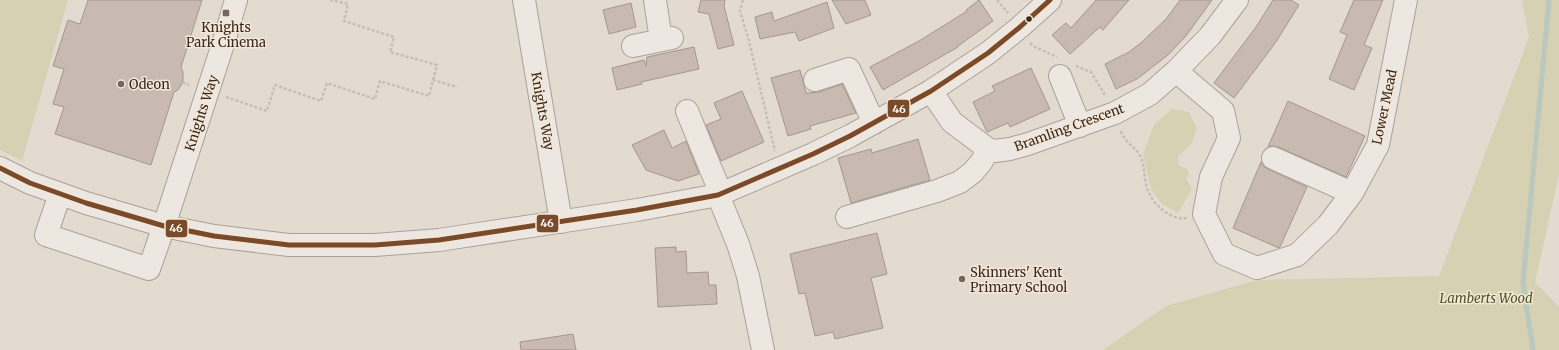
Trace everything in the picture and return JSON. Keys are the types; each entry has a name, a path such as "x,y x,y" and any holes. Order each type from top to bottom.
{"street":[{"name":"Knights Way","path":"60,194 46,235 149,269 226,38 236,0"},
{"name":"Knights Way","path":"524,0 561,222"},
{"path":"633,46 666,39 655,0"},
{"path":"0,168 30,183 60,194 114,212 164,226 246,241 289,245 375,246 439,240 620,213 720,195 813,154 874,123 931,91 988,53 1050,0"},
{"name":"Bramling Crescent","path":"988,150 995,151 1010,149 1080,126 1115,113 1150,94 1176,71 1210,36 1237,0"},
{"name":"Lower Mead","path":"1204,214 1224,254 1257,268 1298,255 1328,225 1352,193 1378,145 1406,0"},
{"path":"1066,67 1080,126"},
{"path":"815,80 849,68 874,123"},
{"path":"1176,71 1223,110 1225,117 1229,138 1211,177 1204,214"},
{"path":"847,217 937,191 960,182 973,172 982,161 988,150 952,122 931,91"},
{"path":"687,112 738,244 748,276 763,350"},
{"path":"1273,158 1352,193"}],"path":[{"path":"183,82 267,111 275,85 321,101 327,83 375,99 380,81 428,96 437,65 390,52 394,37 344,22 348,4 330,0"},
{"path":"744,0 740,11 749,41 780,169"},
{"path":"1033,46 1066,67 1091,72 1115,113 1124,139 1140,156 1150,195 1166,214 1181,219 1204,214"},
{"path":"433,80 457,87"}],"green space":[{"path":"0,0 68,0 22,161 0,150"},
{"name":"Lamberts Wood","path":"1522,0 1559,0 1559,175 1535,282 1559,307 1559,350 1103,350 1166,306 1257,280 1439,276 1529,37"},
{"path":"1172,109 1189,112 1197,128 1192,143 1178,157 1179,166 1187,169 1189,174 1186,178 1192,189 1178,213 1162,204 1151,189 1143,154 1154,125"}],"building":[{"name":"Odeon","path":"88,0 202,0 181,67 183,72 183,82 178,90 174,92 151,165 55,134 64,107 53,104 64,69 53,66 68,20 80,24"},
{"path":"701,0 725,0 724,6 734,45 718,49 709,14 698,12"},
{"path":"832,0 865,0 871,15 846,24"},
{"path":"979,0 993,21 958,47 883,90 870,67 919,41 967,11 966,10"},
{"path":"1096,0 1129,0 1103,30 1100,27 1070,54 1052,35 1066,23 1071,28"},
{"path":"1180,0 1212,0 1186,36 1168,55 1137,79 1116,89 1105,64 1129,52 1142,42 1166,19"},
{"path":"1273,0 1291,0 1299,5 1276,42 1234,98 1214,83 1256,27"},
{"path":"1354,0 1383,0 1364,45 1372,48 1354,90 1329,79 1347,35 1340,32"},
{"path":"827,2 834,28 799,41 795,32 760,39 755,17 772,12 774,21"},
{"path":"631,3 636,27 609,34 603,10"},
{"path":"694,47 699,69 641,82 642,84 617,90 612,68 644,60 646,66 647,57"},
{"path":"1031,68 1050,109 1010,127 1008,123 987,132 973,102 995,91 992,86"},
{"path":"800,70 806,93 819,92 842,84 856,113 810,126 811,129 788,136 771,78"},
{"path":"742,91 764,142 721,161 706,125 721,119 714,103"},
{"path":"1288,101 1365,136 1346,177 1278,147 1268,147"},
{"path":"664,130 672,148 686,141 699,174 678,181 646,170 632,145"},
{"path":"918,139 930,180 851,203 838,158 871,149 872,153"},
{"path":"1261,162 1263,166 1268,169 1307,187 1279,248 1233,228"},
{"path":"877,233 887,274 871,278 883,328 835,339 833,332 815,336 805,293 799,294 790,254"},
{"path":"676,247 676,252 686,251 687,273 708,272 709,285 716,285 717,304 658,307 655,248"},
{"path":"573,334 576,350 521,350 520,342"}],"waterway":[{"path":"1533,350 1523,282 1549,0"}],"transit line":[{"name":"46","path":"0,168 30,183 86,203 164,226 214,236 289,245 375,245 439,240 637,210 718,195 813,154 850,136 931,91 988,53 1050,0"}],"place":[{"name":"Knights Park Cinema","path":"226,13"},
{"name":"Odeon","path":"121,84"},
{"name":"Skinners' Kent Primary School","path":"962,279"}]}
